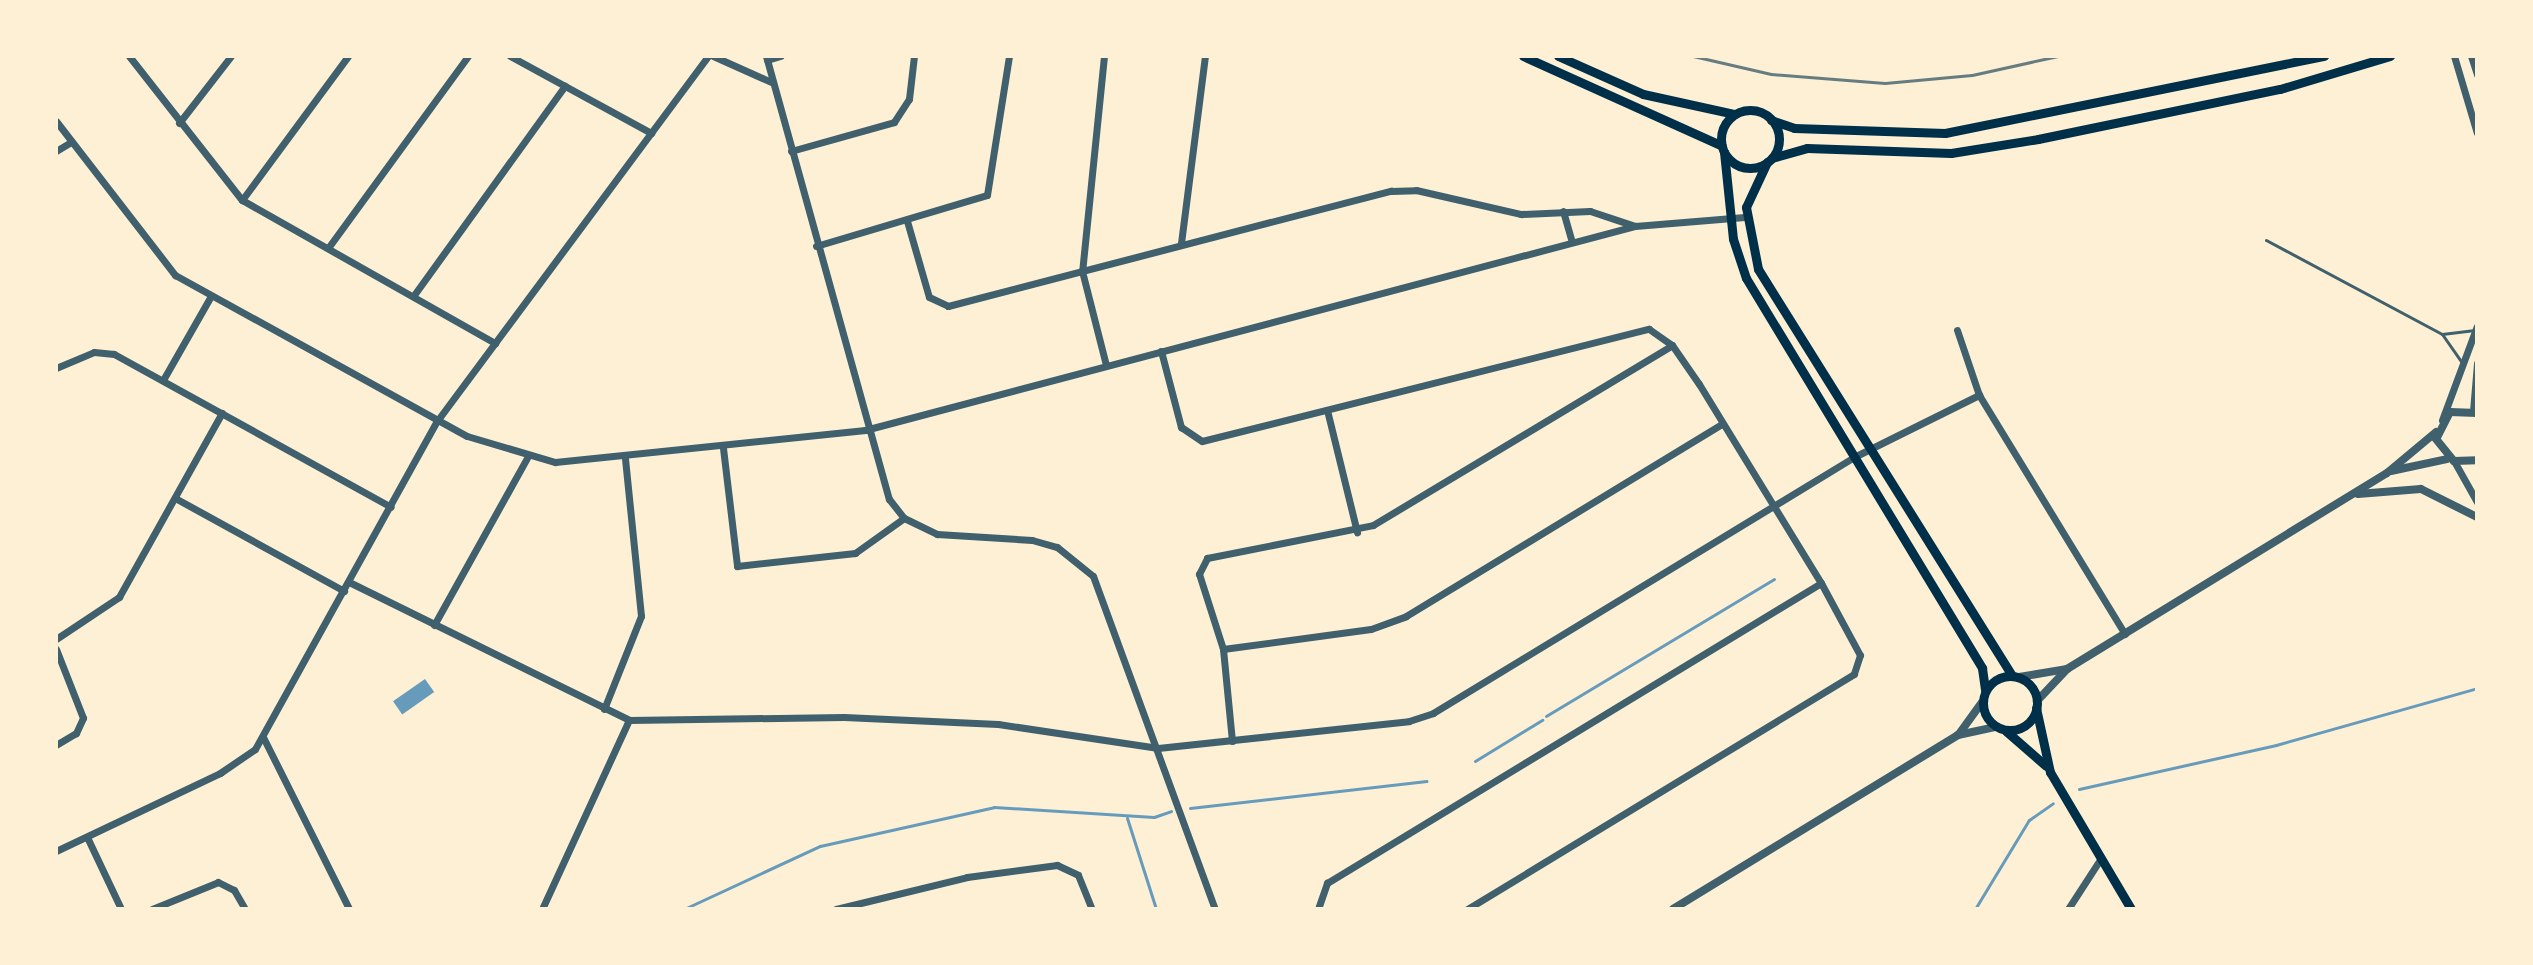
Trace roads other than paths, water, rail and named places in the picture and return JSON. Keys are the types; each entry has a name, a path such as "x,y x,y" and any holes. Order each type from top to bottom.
{"main road":[{"path":"1523,56 1723,149 1744,167 1807,148 1951,153 2038,139 2280,89 2390,56"},
{"path":"1558,56 1643,94 1735,114 1750,110 1794,128 1945,133 2324,56"},
{"path":"1735,114 1723,149 1731,217 1746,278 1982,668 1985,690 1982,702 2000,728 2050,772 2131,909"},
{"path":"1771,120 1779,139 1745,217 1758,269 1869,449 2016,677 2037,704 2050,772"},
{"path":"1985,690 2016,677"},
{"path":"2000,728 2025,726 2037,704"}],"street":[{"path":"129,56 242,200 495,343"},
{"path":"179,123 231,56"},
{"path":"242,200 348,56"},
{"path":"328,248 468,56"},
{"path":"510,56 651,133"},
{"path":"56,851 220,773 263,737 437,421 710,56 771,82"},
{"path":"780,56 766,58 771,82 878,479 904,518 937,534 1032,540 1085,567 1100,588 1215,909"},
{"path":"791,151 894,122 909,99 914,56"},
{"path":"816,246 907,221 989,192 1009,56"},
{"path":"1104,56 1082,271 1106,365"},
{"path":"1181,243 1205,56"},
{"path":"2454,56 2477,133"},
{"path":"2471,56 2477,75"},
{"path":"414,295 565,86"},
{"path":"56,121 162,265 211,296 437,421 527,458 625,459 865,430 1635,226 1745,217"},
{"path":"56,151 71,142"},
{"path":"907,221 936,305 1082,271 1300,214 1416,190 1503,212 1563,211 1615,215 1635,226"},
{"path":"1563,211 1572,242"},
{"path":"163,380 211,296"},
{"path":"2037,704 2067,669 2387,473 2436,432 2476,327"},
{"path":"1161,351 1181,427 1195,439 1327,410 1629,329 1649,329 1672,345 1821,583 1860,655 1854,674 1467,909"},
{"path":"1957,330 1979,395 2125,634"},
{"path":"1232,741 1223,649 1199,574 1207,558 1357,532 1672,345"},
{"path":"56,368 103,351 163,380 391,507"},
{"path":"2442,420 2475,412 2477,363"},
{"path":"349,582 629,720 828,717 998,724 1158,748 1232,741 1433,713 1854,457 1979,395"},
{"path":"1327,410 1357,532"},
{"path":"56,639 112,606 222,413"},
{"path":"1223,649 1371,629 1406,616 1722,424"},
{"path":"2436,432 2477,502"},
{"path":"723,448 737,566 855,553 904,518"},
{"path":"434,625 527,458"},
{"path":"604,709 641,616 625,459"},
{"path":"2387,473 2452,460 2477,460"},
{"path":"2342,500 2409,487 2477,517"},
{"path":"175,498 344,591"},
{"path":"1318,909 1327,883 1821,583"},
{"path":"56,649 83,718 76,733 56,745"},
{"path":"2016,677 2067,669"},
{"path":"1958,735 1982,702"},
{"path":"542,909 629,720"},
{"path":"1673,909 1958,735 2000,728"},
{"path":"263,737 349,909"},
{"path":"87,837 121,909"},
{"path":"2068,909 2101,858"},
{"path":"836,909 967,877 1057,865 1078,875 1092,909"},
{"path":"152,909 218,882 234,890 245,909"}],"lane":[{"path":"2266,240 2442,334 2461,361"},
{"path":"2442,334 2476,327"}],"water":[{"path":"425,679 434,692 402,714 393,701"}],"waterway":[{"path":"1546,716 1774,579"},
{"path":"2079,789 2276,745 2477,688"},
{"path":"1475,761 1542,720"},
{"path":"1190,808 1426,781"},
{"path":"1975,909 2029,820 2053,803"},
{"path":"684,909 820,846 994,807 1154,817 1171,811"},
{"path":"1127,818 1156,909"}],"railway":[{"path":"1693,56 1771,74 1885,83 1972,75 2058,56"}]}
